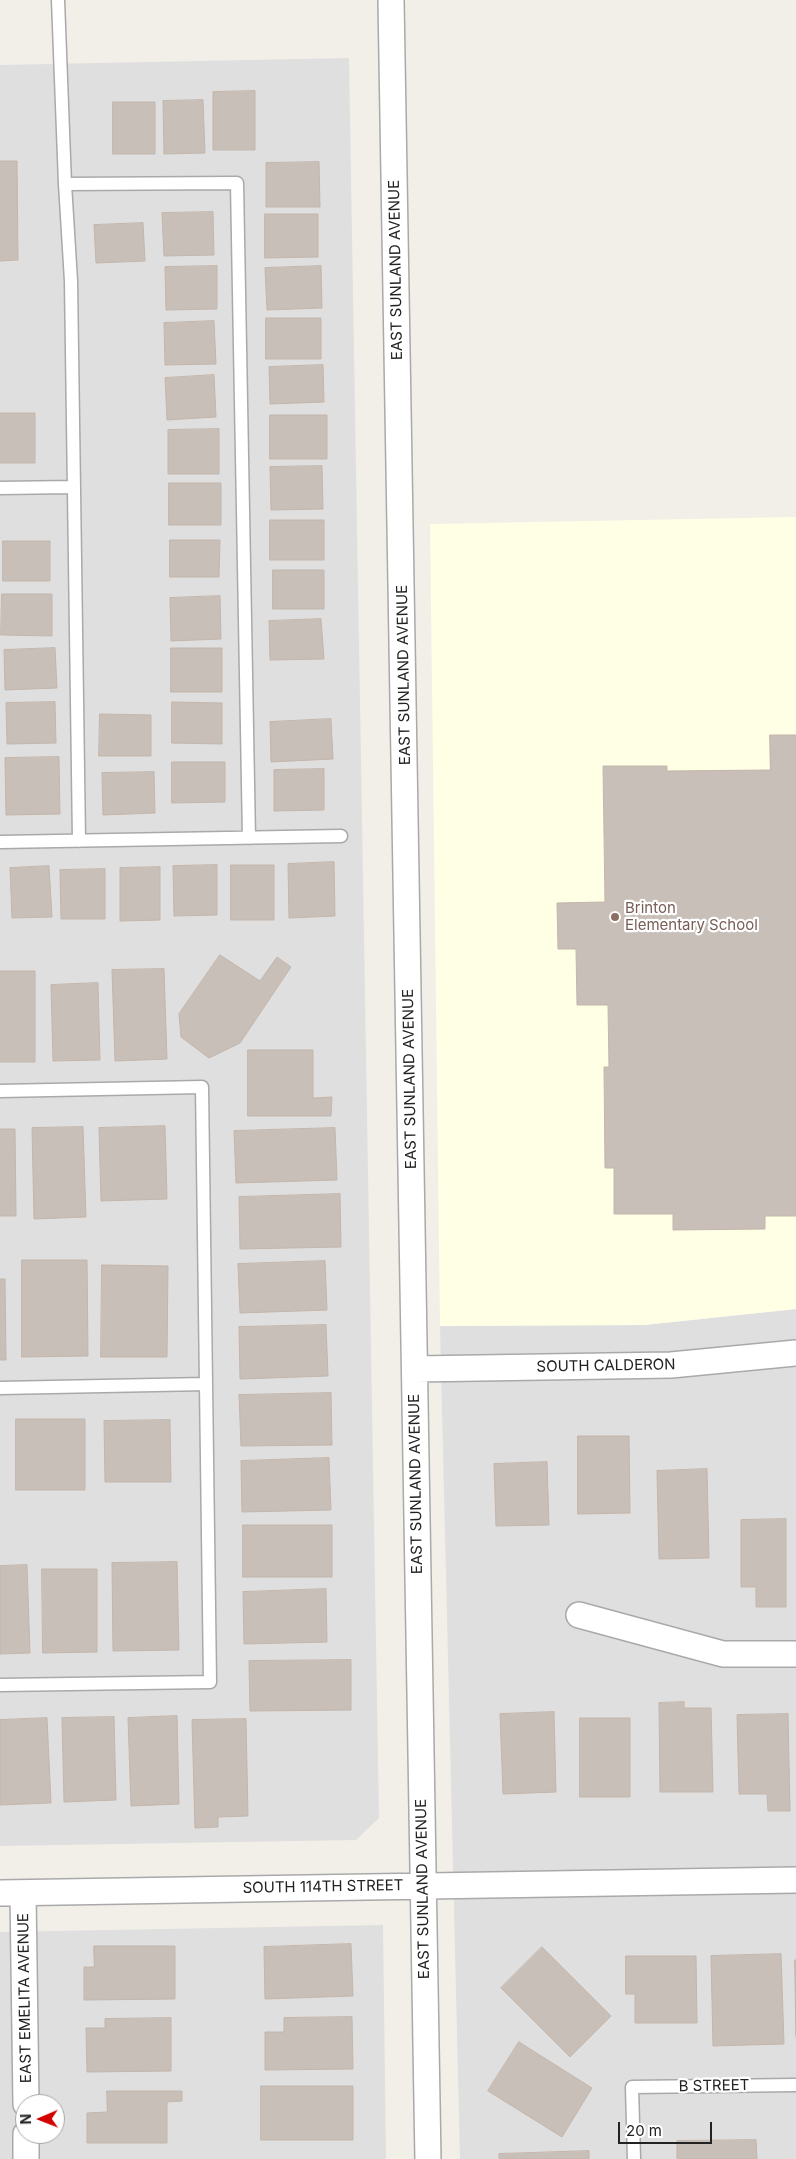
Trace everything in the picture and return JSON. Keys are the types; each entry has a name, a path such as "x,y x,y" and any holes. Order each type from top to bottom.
{"street":[{"name":"EAST SUNLAND AVENUE","path":"391,0 428,2159"},
{"name":"SOUTH CALDERON","path":"415,1369 671,1366 796,1353"},
{"path":"579,1615 722,1654 796,1654"},
{"name":"SOUTH 114TH STREET","path":"12,1893 796,1880"},
{"name":"EAST EMELITA AVENUE","path":"12,1893 25,2094"},
{"path":"26,2144 26,2159"}],"lane":[{"path":"58,0 64,184 71,281 79,841"},
{"path":"64,184 237,183 248,838"},
{"path":"0,488 74,487"},
{"path":"0,842 341,836"},
{"path":"0,1091 202,1087 210,1682 0,1685"},
{"path":"0,1388 206,1384"},
{"name":"B STREET","path":"634,2159 632,2086 796,2084"}],"shaded area":[{"path":"349,58 379,1818 356,1840 0,1846 0,65"},
{"name":"Brinton Elementary School","path":"796,517 796,1309 644,1325 440,1326 430,524"},
{"path":"796,1309 796,2159 460,2159 440,1326 644,1325"},
{"path":"383,1925 386,2159 0,2159 0,1932"}],"building":[{"path":"255,91 255,150 213,150 213,92"},
{"path":"203,100 205,153 164,154 163,101"},
{"path":"113,102 155,102 155,154 113,154"},
{"path":"0,161 17,161 18,260 0,261"},
{"path":"319,162 320,207 266,207 266,163"},
{"path":"213,212 214,255 164,256 162,213"},
{"path":"265,214 318,214 318,257 265,258"},
{"path":"143,223 145,261 96,263 94,225"},
{"path":"217,266 217,309 166,310 165,267"},
{"path":"321,266 322,308 267,310 265,268"},
{"path":"266,318 321,318 321,359 266,359"},
{"path":"214,321 216,364 165,365 164,323"},
{"path":"323,365 324,402 270,404 269,367"},
{"path":"214,375 216,417 167,420 165,378"},
{"path":"0,413 35,413 35,463 0,463"},
{"path":"270,415 327,415 327,459 270,459"},
{"path":"219,429 219,474 168,474 168,430"},
{"path":"322,466 323,509 271,510 270,467"},
{"path":"169,483 221,483 221,525 169,525"},
{"path":"270,520 324,520 324,560 270,560"},
{"path":"170,540 220,540 219,577 170,577"},
{"path":"3,541 50,541 50,581 3,581"},
{"path":"273,570 324,570 324,609 273,609"},
{"path":"2,594 52,594 52,636 1,635"},
{"path":"220,596 221,639 171,641 170,598"},
{"path":"321,619 324,659 270,660 269,621"},
{"path":"55,648 57,688 5,690 4,650"},
{"path":"171,648 222,648 222,692 171,692"},
{"path":"55,702 56,743 7,744 6,703"},
{"path":"172,702 222,703 222,744 172,743"},
{"path":"100,714 151,715 151,756 99,756"},
{"path":"331,719 333,759 271,762 270,722"},
{"path":"770,735 796,735 796,1216 765,1216 765,1229 673,1230 673,1214 614,1214 614,1168 605,1168 604,1067 609,1067 608,1005 577,1005 576,949 558,949 557,903 605,902 603,766 667,766 667,771 770,770"},
{"path":"59,757 60,814 6,815 5,758"},
{"path":"172,762 225,762 225,802 172,803"},
{"path":"324,769 324,810 274,811 274,770"},
{"path":"154,772 155,813 103,815 102,773"},
{"path":"334,862 335,916 289,918 288,864"},
{"path":"217,865 217,915 174,916 173,866"},
{"path":"231,865 274,865 274,920 231,920"},
{"path":"49,866 52,917 12,918 10,868"},
{"path":"160,867 160,920 120,921 120,868"},
{"path":"105,869 105,919 61,919 60,870"},
{"path":"220,955 260,981 277,957 291,967 240,1043 209,1058 181,1037 179,1014"},
{"path":"164,969 167,1059 115,1061 112,970"},
{"path":"0,971 35,971 35,1062 0,1062"},
{"path":"98,983 100,1060 53,1061 51,985"},
{"path":"248,1050 313,1050 313,1098 332,1097 331,1116 248,1116"},
{"path":"165,1126 167,1199 101,1201 99,1128"},
{"path":"83,1127 86,1217 34,1219 32,1128"},
{"path":"335,1128 337,1180 236,1183 234,1131"},
{"path":"0,1129 15,1129 16,1216 0,1216"},
{"path":"340,1194 341,1247 240,1249 239,1197"},
{"path":"22,1260 87,1260 88,1356 22,1357"},
{"path":"325,1261 327,1310 240,1313 238,1264"},
{"path":"102,1265 168,1266 167,1357 101,1357"},
{"path":"0,1279 5,1279 6,1360 0,1360"},
{"path":"326,1325 328,1376 240,1379 239,1327"},
{"path":"331,1393 332,1445 241,1446 239,1395"},
{"path":"16,1419 85,1419 85,1490 16,1490"},
{"path":"170,1420 171,1482 105,1482 104,1421"},
{"path":"578,1436 629,1436 630,1513 578,1514"},
{"path":"329,1458 331,1510 242,1512 241,1461"},
{"path":"547,1462 549,1525 496,1526 494,1464"},
{"path":"707,1469 709,1558 659,1559 657,1471"},
{"path":"786,1519 786,1607 756,1607 756,1587 741,1587 741,1520"},
{"path":"243,1525 332,1525 332,1577 243,1577"},
{"path":"177,1562 179,1650 113,1651 112,1563"},
{"path":"27,1565 30,1653 0,1654 0,1566"},
{"path":"42,1569 97,1569 97,1652 43,1653"},
{"path":"326,1589 327,1642 244,1644 243,1592"},
{"path":"351,1660 351,1710 250,1711 249,1661"},
{"path":"684,1702 684,1708 711,1708 713,1792 660,1792 659,1703"},
{"path":"554,1712 556,1792 503,1794 500,1714"},
{"path":"788,1714 790,1811 768,1811 767,1794 739,1794 737,1715"},
{"path":"177,1716 179,1804 131,1806 128,1718"},
{"path":"114,1717 116,1800 64,1802 62,1718"},
{"path":"47,1718 51,1803 0,1805 0,1720"},
{"path":"580,1718 630,1718 630,1797 580,1797"},
{"path":"246,1719 248,1816 218,1817 218,1827 195,1828 192,1720"},
{"path":"351,1944 353,1996 265,1999 264,1947"},
{"path":"94,1946 175,1946 175,1999 84,2000 84,1967 94,1967"},
{"path":"542,1947 611,2016 570,2057 501,1988"},
{"path":"781,1954 784,2044 713,2046 711,1956"},
{"path":"626,1956 696,1956 697,2023 635,2023 635,1994 626,1994"},
{"path":"795,1960 796,1960 796,2036"},
{"path":"352,2017 353,2069 265,2070 265,2032 284,2032 284,2018"},
{"path":"171,2018 171,2071 87,2072 86,2028 105,2028 105,2019"},
{"path":"519,2042 592,2088 562,2137 488,2091"},
{"path":"261,2086 353,2086 353,2140 261,2140"},
{"path":"107,2091 182,2091 182,2101 167,2102 167,2143 87,2143 87,2113 107,2112"},
{"path":"756,2140 757,2159 677,2159 677,2141"},
{"path":"589,2151 589,2159 499,2159 499,2154"}],"place":[{"name":"Brinton Elementary School","path":"615,917"}]}
